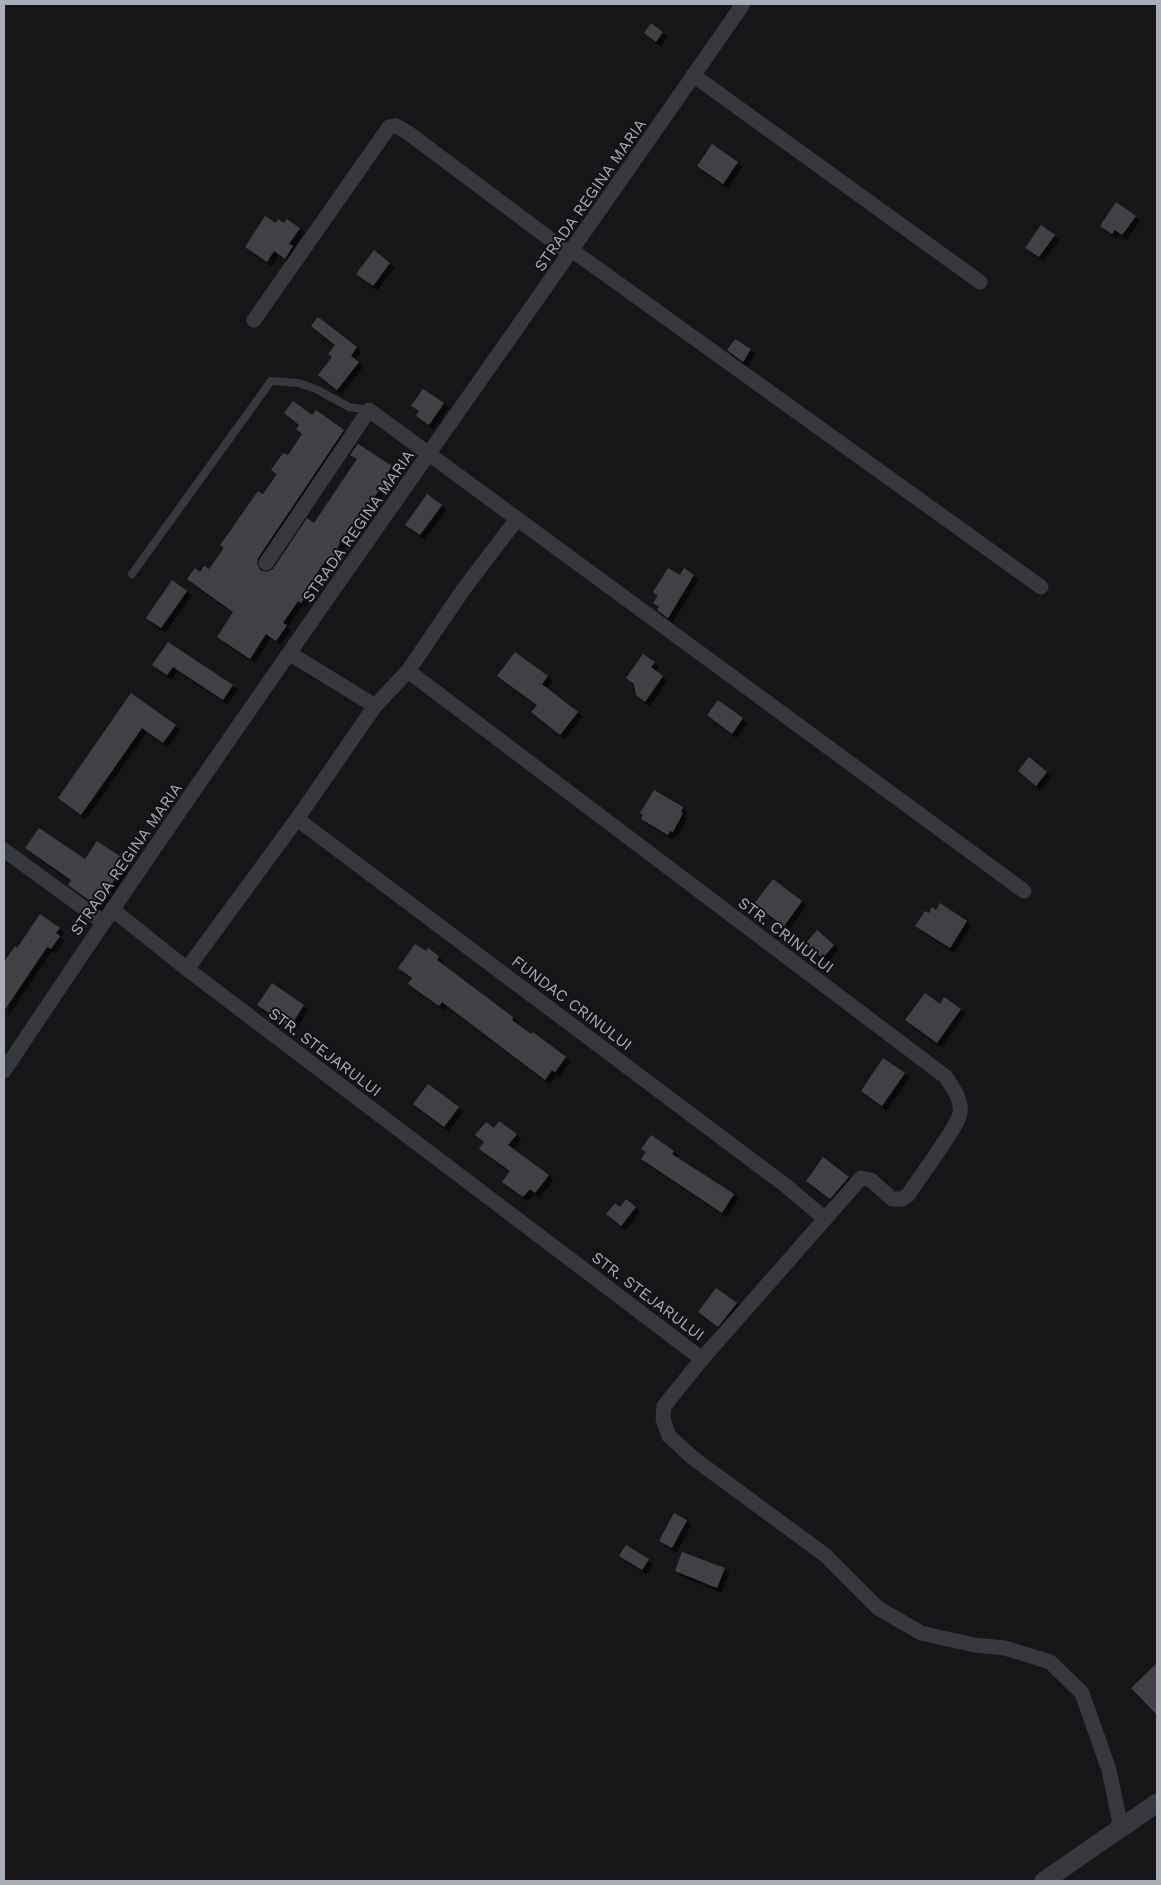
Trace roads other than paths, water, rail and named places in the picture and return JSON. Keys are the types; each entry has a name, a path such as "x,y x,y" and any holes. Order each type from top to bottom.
{"street":[{"name":"STRADA REGINA MARIA","path":"4,1071 108,915 289,653 572,252 742,4"},
{"path":"693,75 980,282"},
{"path":"254,320 389,127 396,126 407,132 1041,587"},
{"path":"266,563 369,410 431,453 516,519 1024,891"},
{"path":"187,969 297,819 375,706 408,671 463,590 516,519"},
{"path":"289,653 375,706"},
{"name":"STR. CRINULUI","path":"408,671 946,1077 956,1093 960,1114 908,1195 902,1199 892,1199 871,1180 861,1178 824,1218"},
{"name":"FUNDAC CRINULUI","path":"297,819 786,1185 824,1218"},
{"name":"STR. STEJARULUI","path":"4,850 108,915 187,969 702,1359 664,1406 663,1419 669,1436 693,1458 825,1555 878,1608 921,1632 974,1645 1005,1648 1050,1662 1082,1693 1109,1770 1121,1828"},
{"path":"702,1359 824,1218"},
{"path":"1044,1881 1157,1803"}],"lane":[{"path":"132,574 271,381 299,383 316,389 349,407 369,410"}]}
